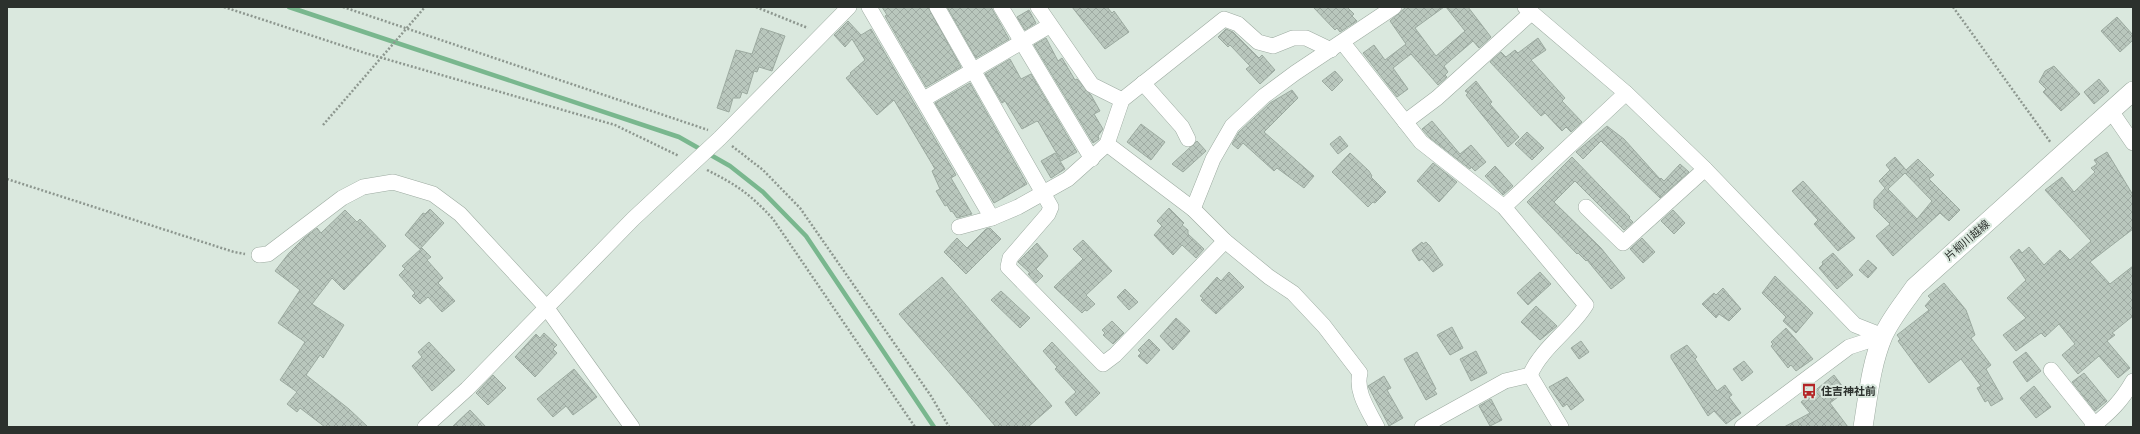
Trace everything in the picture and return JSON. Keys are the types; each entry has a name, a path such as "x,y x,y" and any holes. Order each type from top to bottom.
{"main road":[{"name":"片柳川越線","path":"1862,427 1872,375 1883,336 1897,311 1915,287 2133,91"}],"street":[{"path":"425,427 467,389 633,219 693,163 848,7"},
{"path":"869,7 992,218"},
{"path":"937,7 1051,207 1048,214 1010,258 1008,267 1103,364 1115,355 1225,241"},
{"path":"1001,7 1021,43 1092,159"},
{"path":"1038,7 1049,26 1092,85 1122,100"},
{"path":"1193,209 1213,159 1232,126 1264,96 1394,7"},
{"path":"1405,122 1437,98 1527,10 1576,49 1626,93 1705,169 1855,325 1883,336"},
{"path":"959,227 992,218 1044,194 1068,179 1107,144 1122,100 1224,19 1238,24 1258,42 1273,46 1293,38 1306,38 1337,46 1421,142 1440,158 1476,183 1504,207 1586,305 1578,318 1535,363 1530,375"},
{"path":"924,99 1049,26"},
{"path":"1143,83 1182,127 1188,139"},
{"path":"1504,207 1626,93"},
{"path":"2111,111 2133,143"},
{"path":"1107,144 1193,209 1225,241 1269,277 1293,293 1324,326 1360,373 1358,381 1361,395 1377,427"},
{"path":"1586,207 1623,243 1705,169"},
{"path":"259,255 268,254 274,251 342,198 363,187 393,182 433,194 460,214 546,307 632,427"},
{"path":"1742,427 1849,347 1883,336"},
{"path":"2051,370 2093,426 2112,411 2124,397 2133,381"},
{"path":"1422,427 1505,381 1530,375"},
{"path":"1530,375 1561,427"}],"path":[{"path":"224,7 382,58 615,125 731,182 751,196 774,218 915,427"},
{"path":"323,125 425,7"},
{"path":"756,7 822,34"},
{"path":"1953,7 2061,157"},
{"path":"7,179 234,252 259,255"}],"building":[{"path":"882,7 928,7 961,67 926,87 885,16 887,15"},
{"path":"947,7 991,7 1009,39 976,58"},
{"path":"1072,7 1107,7 1112,13 1114,11 1129,32 1105,49"},
{"path":"1313,7 1347,7 1354,14 1352,16 1357,21 1340,32 1337,28 1335,30"},
{"path":"1406,7 1444,7 1415,28 1436,56 1465,31 1446,7 1468,7 1491,37 1479,48 1473,41 1444,66 1448,72 1445,75 1447,77 1438,85 1411,54 1393,68 1408,89 1397,97 1363,53 1374,45 1385,60 1406,44 1390,21"},
{"path":"1029,10 1036,23 1025,30 1017,17"},
{"path":"2117,17 2133,35 2133,40 2120,52 2101,31"},
{"path":"848,21 861,35 871,29 956,175 951,178 972,214 957,218 947,205 945,206 936,191 940,189 932,171 935,169 894,100 877,115 846,78 865,60 852,39 845,47 834,35"},
{"path":"761,28 785,36 772,71 759,67 757,72 754,71 747,94 742,92 740,98 733,98 729,112 717,108 736,50 752,54"},
{"path":"1226,29 1233,32 1259,58 1262,55 1275,70 1260,84 1246,69 1250,66 1230,45 1228,47 1218,37"},
{"path":"1046,38 1058,61 1062,58 1075,80 1077,79 1091,95 1100,111 1094,114 1103,129 1098,136 1099,139 1093,143 1034,45"},
{"path":"1538,38 1546,50 1531,60 1565,98 1562,101 1582,122 1571,132 1566,127 1562,131 1545,113 1541,116 1490,62 1501,52 1506,57 1515,50 1518,53"},
{"path":"1010,59 1021,79 1031,74 1077,152 1061,161 1037,121 1022,129 1005,101 1002,103 985,74"},
{"path":"2054,66 2080,94 2061,111 2043,92 2046,89 2039,82 2045,71"},
{"path":"1335,71 1343,80 1332,91 1322,81"},
{"path":"2099,79 2109,91 2094,104 2084,92"},
{"path":"1476,81 1492,102 1490,104 1519,137 1508,147 1466,95 1468,93 1465,91"},
{"path":"970,83 1027,184 994,203 935,103"},
{"path":"1292,90 1298,98 1264,132 1314,176 1304,188 1277,168 1274,171 1243,143 1238,149 1232,144 1239,132 1270,103"},
{"path":"1432,121 1460,154 1471,145 1486,162 1475,171 1471,167 1470,169 1430,138 1422,129"},
{"path":"1141,124 1165,142 1151,160 1127,142"},
{"path":"1607,126 1624,139 1660,179 1661,178 1664,181 1680,164 1689,172 1660,198 1601,141 1583,159 1576,152"},
{"path":"1527,132 1544,148 1532,160 1515,144"},
{"path":"1340,136 1348,146 1338,154 1330,144"},
{"path":"1197,141 1206,151 1183,172 1172,164"},
{"path":"2107,152 2133,195 2133,229 2090,262 2110,284 2133,266 2133,316 2112,333 2115,335 2107,341 2130,368 2118,378 2099,356 2078,374 2062,355 2075,344 2059,324 2045,337 2041,333 2016,351 2003,335 2026,318 2007,298 2026,280 2010,257 2019,249 2022,253 2029,247 2044,265 2060,250 2070,260 2091,241 2045,190 2062,177 2074,192 2095,172 2091,168 2097,164 2094,160"},
{"path":"1055,153 1065,169 1051,178 1041,161"},
{"path":"1350,153 1369,171 1372,176 1371,177 1386,192 1375,203 1373,202 1368,207 1332,172"},
{"path":"1572,157 1630,217 1629,218 1633,222 1624,230 1575,181 1554,202 1601,248 1625,278 1611,289 1587,260 1586,261 1578,253 1577,254 1527,202"},
{"path":"1895,157 1906,170 1918,159 1934,175 1929,179 1960,210 1949,221 1940,213 1893,256 1876,236 1890,224 1874,208 1874,200 1885,188 1879,181 1890,170 1886,165","holes":["1905,173 1932,201 1917,219 1888,189"]},
{"path":"1433,163 1457,182 1439,202 1417,181"},
{"path":"1495,166 1513,186 1503,195 1485,176"},
{"path":"1803,181 1855,238 1838,251 1814,224 1818,220 1792,191"},
{"path":"1169,208 1184,223 1182,225 1188,230 1188,234 1204,249 1196,258 1182,245 1173,255 1154,235 1162,226 1157,221"},
{"path":"430,209 444,223 420,249 405,235 423,213 425,214"},
{"path":"345,210 357,222 360,219 386,246 344,290 332,278 312,304 344,325 323,358 320,355 306,375 349,409 368,427 325,427 300,408 297,412 287,404 297,392 280,380 305,342 278,323 300,290 275,271 289,253 304,238 317,228 321,233"},
{"path":"1673,210 1685,223 1674,234 1661,221"},
{"path":"990,228 1001,239 966,274 944,252 957,238 967,248 986,229"},
{"path":"1642,238 1655,252 1643,263 1630,249"},
{"path":"1083,240 1112,271 1086,295 1095,304 1087,311 1085,310 1082,313 1054,287 1083,259 1073,249"},
{"path":"1422,242 1423,244 1426,242 1430,246 1443,265 1433,272 1422,259 1419,261 1412,250"},
{"path":"1037,243 1048,256 1036,269 1043,276 1036,283 1028,274 1030,273 1018,262"},
{"path":"422,248 431,257 427,260 443,278 438,283 455,301 442,312 428,297 420,304 412,296 415,293 399,275 405,269 402,266"},
{"path":"1833,253 1853,275 1837,289 1819,268 1823,264 1822,262"},
{"path":"1868,260 1877,268 1868,278 1859,270"},
{"path":"1229,272 1244,287 1216,314 1201,300 1203,298 1200,296 1217,277 1221,281"},
{"path":"1540,272 1551,284 1528,305 1517,293"},
{"path":"1775,276 1813,313 1796,333 1783,321 1786,317 1762,293"},
{"path":"942,277 1052,406 1028,427 996,427 899,314"},
{"path":"1944,283 1966,310 1975,335 1971,338 1991,365 1986,369 2003,399 1991,406 1988,400 1985,402 1977,388 1981,386 1961,359 1929,383 1898,341 1900,339 1897,335 1929,310 1925,306 1931,299 1928,296"},
{"path":"1723,288 1741,309 1729,321 1719,314 1716,318 1702,304 1714,293 1716,295"},
{"path":"1125,289 1138,302 1129,310 1117,297"},
{"path":"1001,291 1030,318 1020,328 991,300"},
{"path":"1536,306 1557,326 1540,340 1521,322"},
{"path":"1176,318 1190,331 1173,350 1160,336"},
{"path":"1112,321 1124,333 1113,344 1103,335 1105,333 1102,330"},
{"path":"1452,327 1463,348 1450,355 1437,335"},
{"path":"1786,328 1813,359 1796,371 1791,365 1788,368 1771,346 1773,344 1771,342"},
{"path":"544,333 557,345 553,349 557,353 535,377 515,357 536,334 540,338"},
{"path":"1149,339 1160,350 1147,364 1138,356 1141,353 1138,350"},
{"path":"1581,341 1589,352 1579,359 1571,348"},
{"path":"429,342 455,370 432,391 412,366 422,357 418,352"},
{"path":"1052,342 1100,393 1076,416 1065,402 1076,392 1055,369 1057,367 1043,351"},
{"path":"1687,345 1697,357 1695,359 1717,391 1725,385 1732,395 1729,397 1741,413 1726,424 1714,411 1708,416 1671,358 1671,355"},
{"path":"1476,351 1487,373 1471,381 1460,359"},
{"path":"1417,352 1436,389 1434,390 1437,394 1426,400 1404,359"},
{"path":"2026,352 2041,371 2027,382 2013,362"},
{"path":"1744,361 1753,372 1742,381 1733,369"},
{"path":"574,369 597,397 573,415 566,406 553,417 537,399"},
{"path":"2084,373 2107,401 2095,411 2072,382"},
{"path":"493,375 506,388 488,405 476,393"},
{"path":"1834,375 1846,391 1830,403 1848,427 1784,427 1810,413 1801,402"},
{"path":"1384,376 1391,388 1387,390 1403,418 1389,426 1368,386"},
{"path":"1567,377 1584,400 1571,410 1567,404 1563,407 1549,387"},
{"path":"2034,386 2051,407 2036,418 2020,398"},
{"path":"1491,399 1502,420 1490,426 1479,406"},
{"path":"470,410 486,427 452,427"}],"waterway":[{"path":"289,7 679,137 730,166 763,192 806,236 934,427"}],"place":[{"name":"住吉神社前","path":"1809,391"}]}
